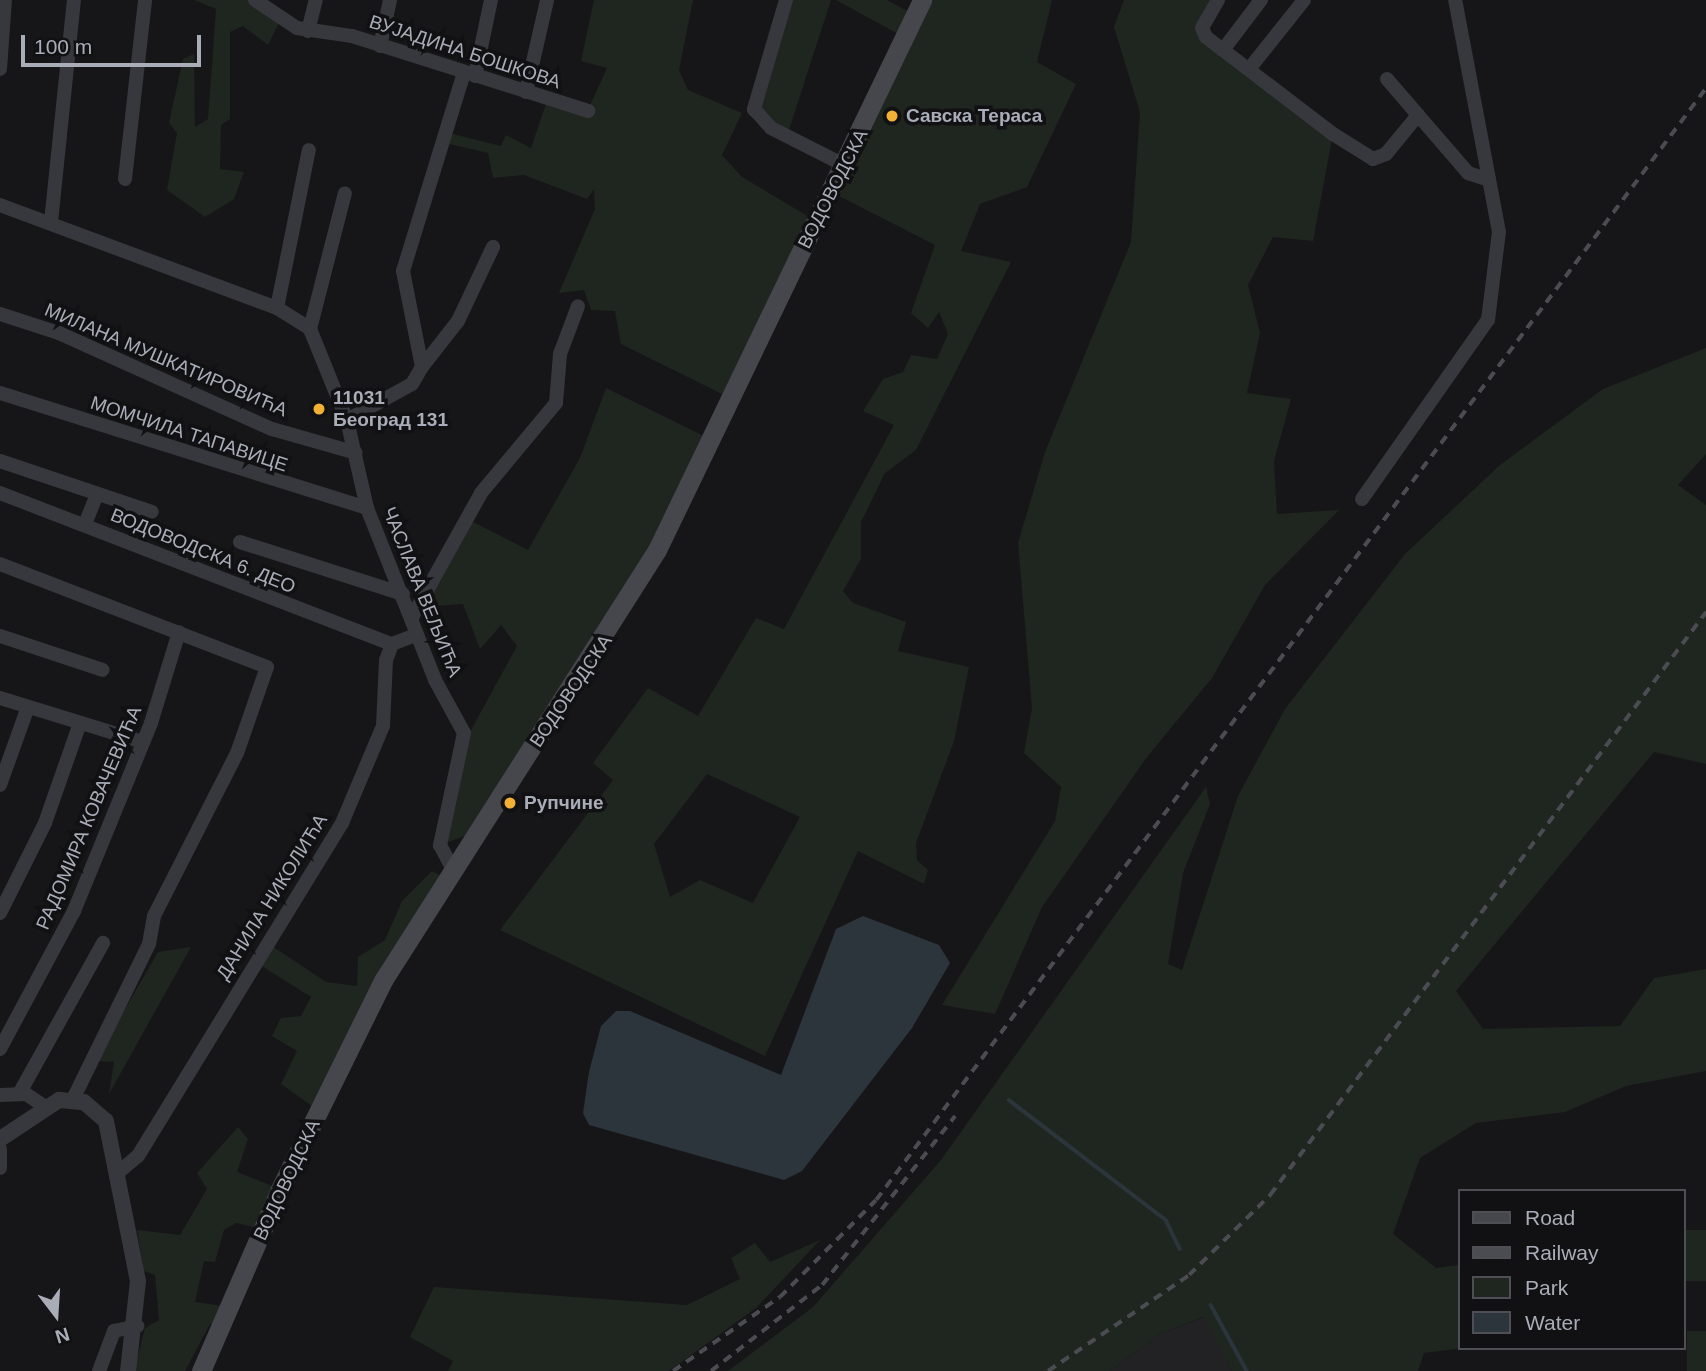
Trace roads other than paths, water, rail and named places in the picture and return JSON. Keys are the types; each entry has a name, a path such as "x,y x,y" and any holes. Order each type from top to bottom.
{"main road":[{"name":"ВОДОВОДСКА","path":"201,1371 353,1040 451,866 628,605 922,0"}],"street":[{"path":"0,69 5,0"},
{"path":"51,222 74,0"},
{"path":"125,178 145,0"},
{"name":"ВУЈАДИНА БОШКОВА","path":"255,0 308,31 380,46 588,111"},
{"path":"308,31 316,0"},
{"path":"380,46 390,0"},
{"path":"422,367 403,271 470,74 491,0"},
{"path":"526,92 547,0"},
{"path":"786,0 754,109 771,128 844,165"},
{"path":"1219,0 1202,28 1223,50 1373,159 1385,154 1418,115"},
{"path":"1223,50 1261,0"},
{"path":"1248,69 1304,0"},
{"path":"1362,499 1488,320 1499,233 1455,0"},
{"path":"1387,79 1468,173 1489,180"},
{"path":"277,308 309,150"},
{"path":"0,205 277,308 310,329 345,193"},
{"path":"347,420 412,384 458,321 493,247"},
{"path":"411,619 481,493 556,403 560,354 578,306"},
{"name":"МИЛАНА МУШКАТИРОВИЋА","path":"0,314 59,332 272,429 356,453"},
{"name":"ЧАСЛАВА ВЕЉИЋА","path":"310,329 347,420 367,508 403,594 416,635 464,733 440,845 451,866"},
{"name":"МОМЧИЛА ТАПАВИЦЕ","path":"0,393 367,508"},
{"path":"0,461 152,512"},
{"name":"ВОДОВОДСКА 6. ДЕО","path":"0,494 85,524 393,644"},
{"path":"85,524 97,494"},
{"path":"240,542 403,594"},
{"path":"0,564 267,667 237,753 151,926 149,944 73,1099"},
{"name":"РАДОМИРА КОВАЧЕВИЋА","path":"0,1049 74,911 144,742 179,632"},
{"path":"393,644 416,635"},
{"path":"0,636 103,670"},
{"name":"ДАНИЛА НИКОЛИЋА","path":"120,1171 138,1156 347,813 383,726 393,644"},
{"path":"0,698 144,742"},
{"path":"0,785 28,707"},
{"path":"0,913 45,823 80,723"},
{"path":"19,1094 103,943"},
{"path":"0,1095 19,1094 44,1106"},
{"path":"0,1139 44,1106 73,1099 106,1121 120,1171 138,1281 136,1326 128,1371"},
{"path":"0,1149 0,1168"},
{"path":"99,1371 114,1331 136,1326"}],"water":[{"path":"863,916 939,945 950,963 912,1028 802,1171 784,1180 589,1125 583,1113 589,1072 601,1026 616,1011 630,1011 781,1075 836,929"}],"waterway":[{"path":"1009,1100 1166,1220 1180,1249"},
{"path":"1211,1305 1247,1371"}],"railway":[{"path":"673,1371 780,1297 876,1200 1706,88"},
{"path":"1048,1371 1189,1275 1270,1195 1706,612"},
{"path":"711,1371 822,1285 955,1116"}],"place":[{"name":"Савска Тераса","path":"892,116"},
{"name":"11031 Београд 131","path":"319,409"},
{"name":"Рупчине","path":"510,803"}]}
